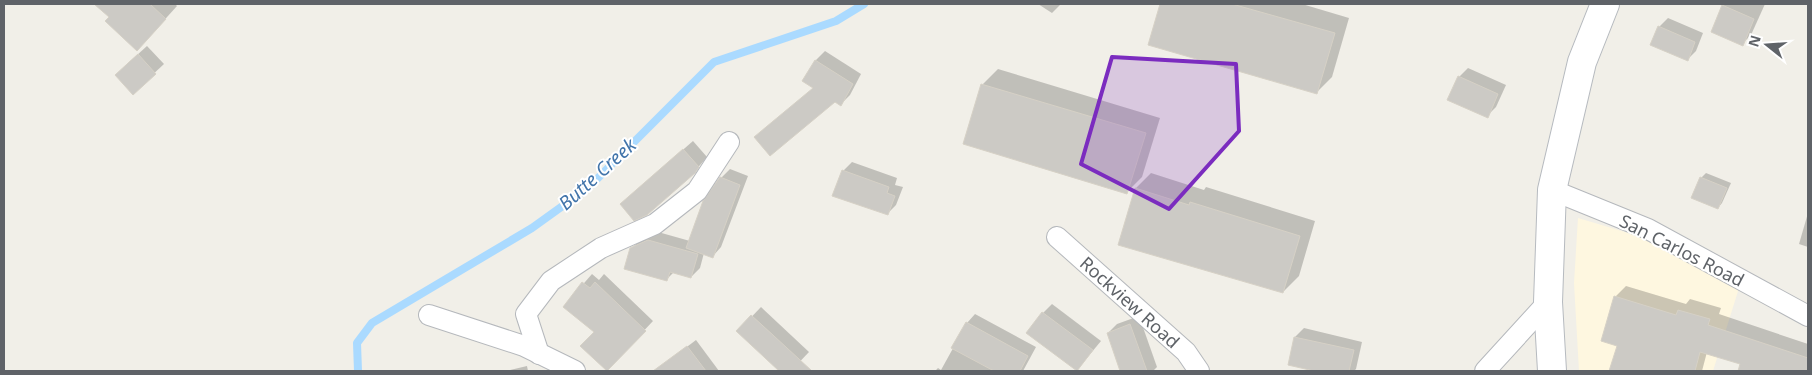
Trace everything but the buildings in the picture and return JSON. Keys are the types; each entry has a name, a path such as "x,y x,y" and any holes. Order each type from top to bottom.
{"main road":[{"path":"1552,371 1548,302 1552,190 1582,62 1605,4"}],"street":[{"path":"539,354 526,314 551,281 601,248 655,224 697,191 729,142"},
{"name":"San Carlos Road","path":"1552,190 1648,229 1808,316"},
{"name":"Rockview Road","path":"1057,237 1186,352 1199,371"},
{"path":"1485,371 1548,302"},
{"path":"429,315 524,346 575,371"}],"highlighted area":[{"path":"1112,57 1236,64 1239,131 1169,209 1081,164"}],"shaded area":[{"path":"1578,218 1635,235 1739,288 1713,371 1579,371 1574,283"}],"waterway":[{"name":"Butte Creek","path":"358,371 357,343 372,323 532,228 589,187 714,62 836,21 864,4"}]}
